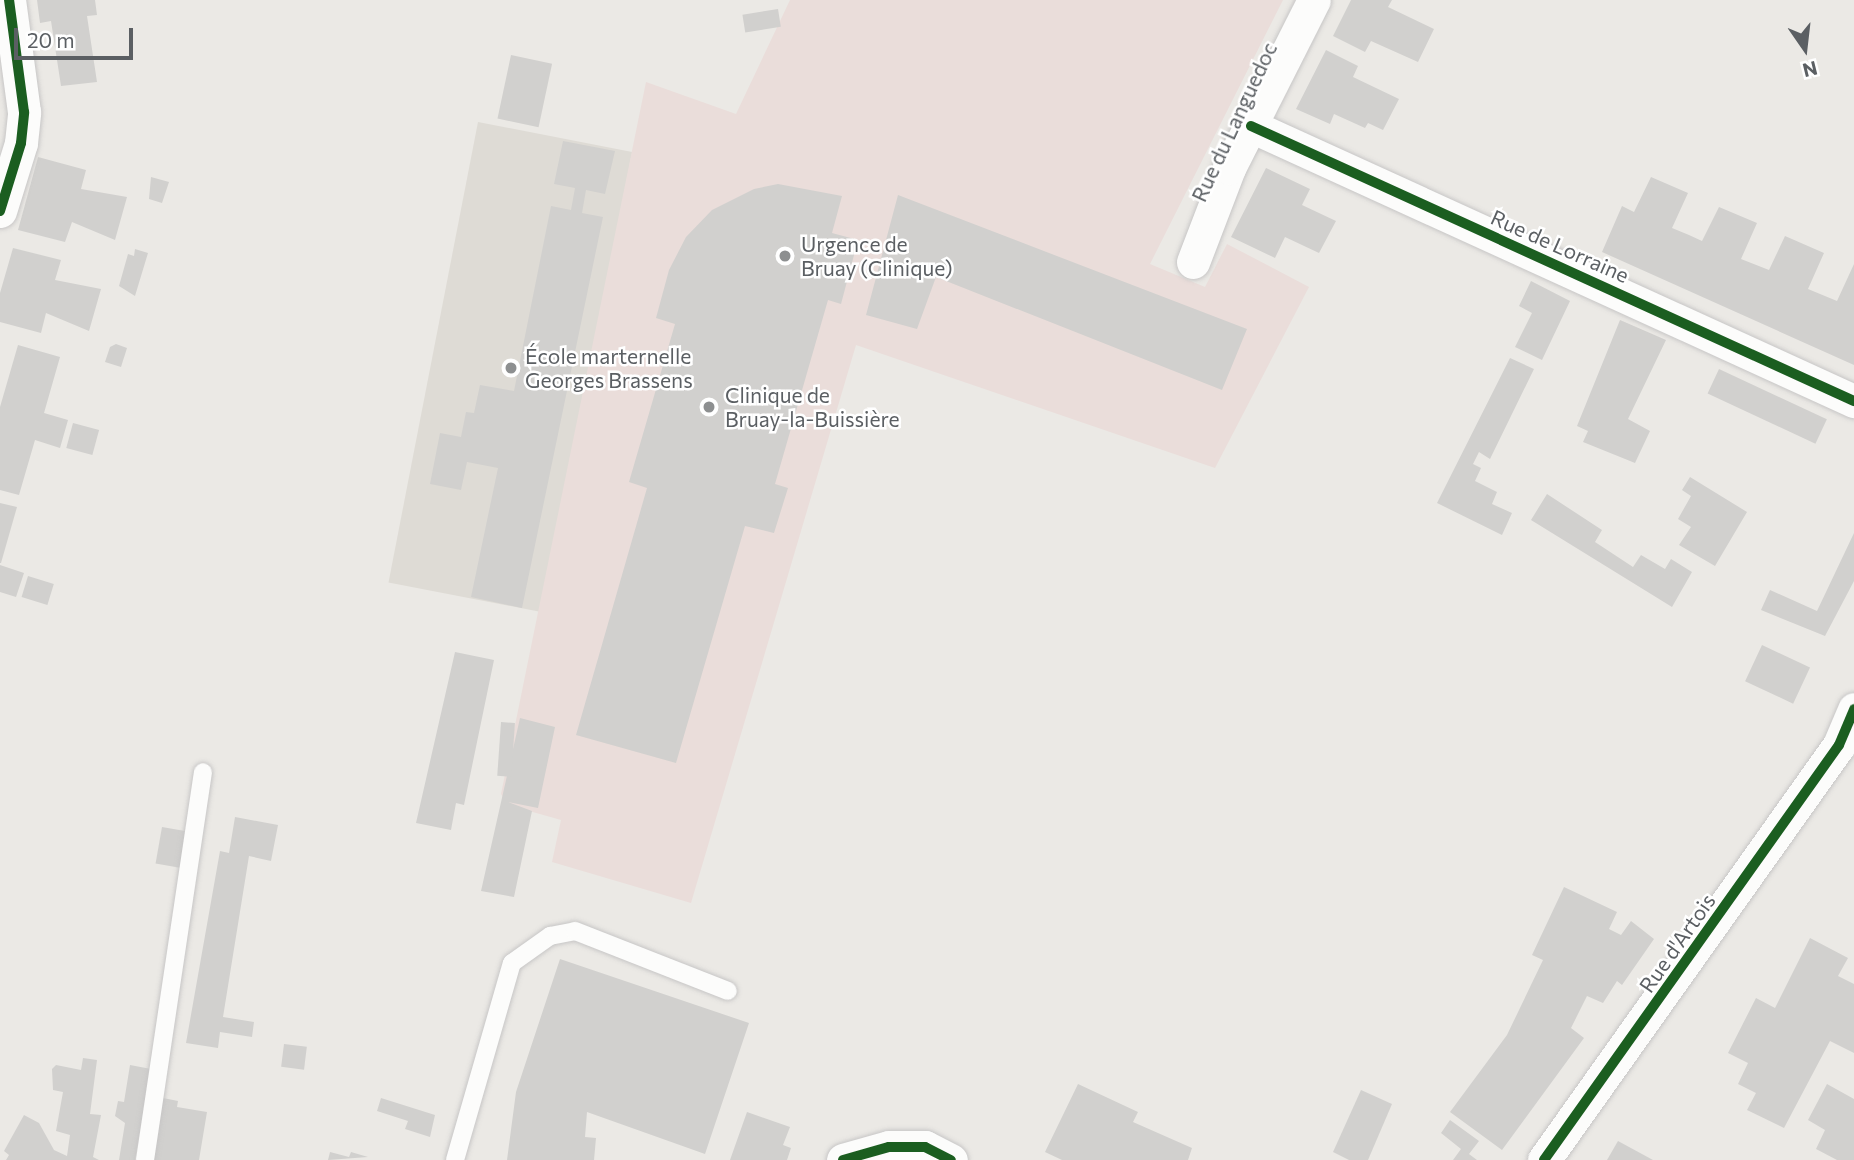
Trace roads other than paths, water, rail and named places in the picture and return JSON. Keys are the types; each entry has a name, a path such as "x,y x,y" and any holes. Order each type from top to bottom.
{"street":[{"path":"0,211 21,143 23,112 9,0"},
{"name":"Rue du Languedoc","path":"1194,262 1251,126 1314,0"},
{"name":"Rue de Lorraine","path":"1251,126 1854,401"},
{"name":"Rue d'Artois","path":"1544,1160 1846,749 1854,709"},
{"path":"843,1160 889,1147 925,1147 951,1160"}],"lane":[{"path":"145,1160 203,772"},
{"path":"455,1160 512,963 550,936 575,931 727,991"}],"place":[{"name":"Urgence de Bruay (Clinique)","path":"785,256"},
{"name":"École marternelle Georges Brassens","path":"511,368"},
{"name":"Clinique de Bruay-la-Buissière","path":"709,407"}]}
